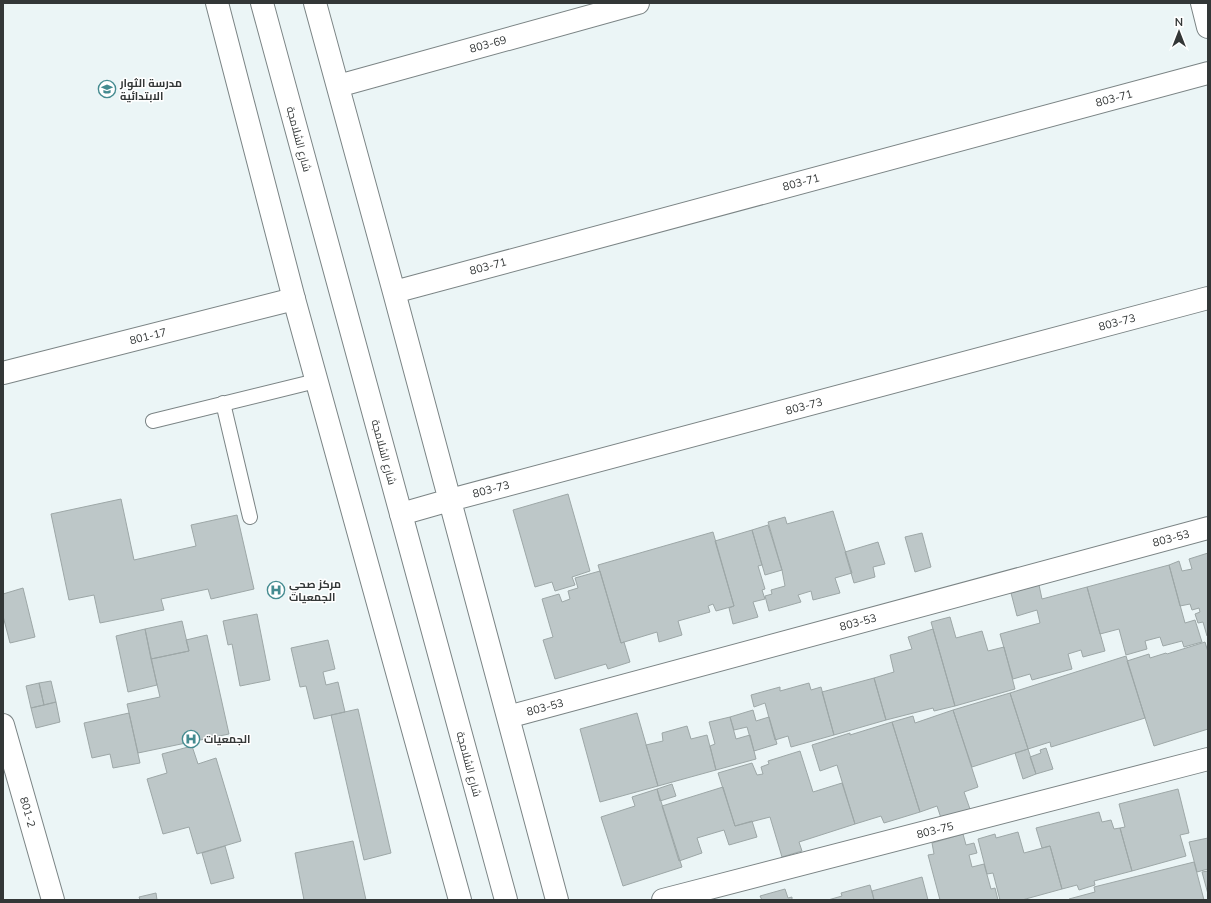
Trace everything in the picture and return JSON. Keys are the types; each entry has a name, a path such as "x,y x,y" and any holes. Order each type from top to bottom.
{"street":[{"path":"217,3 294,299 460,900"},
{"name":"شارع الشلامجة","path":"262,3 506,900"},
{"path":"315,3 557,900"},
{"name":"803-69","path":"338,86 638,3"},
{"path":"1202,3 1208,27"},
{"name":"803-71","path":"394,292 1208,73"},
{"name":"803-73","path":"401,514 1208,298"},
{"name":"801-17","path":"3,373 294,299"},
{"name":"803-53","path":"508,717 1208,528"},
{"name":"801-2","path":"3,725 53,900"},
{"name":"803-75","path":"663,900 1208,759"}],"lane":[{"path":"153,421 316,380"},
{"path":"223,403 250,517"}],"building":[{"path":"568,494 590,571 572,577 575,585 555,591 552,582 535,587 513,510"},
{"path":"121,499 134,560 196,546 191,525 237,515 254,589 211,599 208,589 161,599 164,610 100,623 94,595 69,600 51,514"},
{"path":"833,511 852,573 835,578 840,593 813,600 811,591 798,595 801,602 769,611 765,596 772,594 771,590 785,586 782,570 768,522 785,517 787,524"},
{"path":"768,525 782,570 765,575 752,530"},
{"path":"752,530 762,565 758,566 765,589 762,590 765,599 753,602 758,617 733,624 729,608 734,606 715,541"},
{"path":"713,532 734,606 716,611 713,604 708,606 710,612 678,621 682,635 659,642 657,632 621,643 598,565"},
{"path":"922,533 931,567 915,572 905,537"},
{"path":"878,542 885,564 873,567 875,577 854,583 845,552"},
{"path":"1208,553 1207,636 1203,622 1198,623 1195,614 1200,612 1199,608 1192,610 1190,604 1180,606 1169,565 1179,561 1182,571 1192,569 1189,559"},
{"path":"1169,565 1185,623 1195,620 1202,642 1184,647 1182,641 1163,646 1160,637 1145,641 1147,649 1126,655 1119,629 1100,634 1087,587"},
{"path":"600,571 621,643 624,642 630,662 608,669 606,664 555,679 543,640 553,637 542,599 559,594 562,602 570,599 568,591 578,588 575,578"},
{"path":"1039,585 1042,599 1087,587 1105,651 1083,657 1081,650 1068,654 1072,669 1032,680 1030,674 1013,679 1000,634 1040,623 1037,610 1017,616 1011,593"},
{"path":"23,588 35,637 10,643 3,616 3,594"},
{"path":"257,614 270,680 240,686 232,644 228,645 223,621"},
{"path":"950,617 956,638 982,631 988,651 1004,647 1015,689 955,706 931,622"},
{"path":"182,621 189,651 151,659 145,629"},
{"path":"145,629 157,685 128,692 116,636"},
{"path":"933,629 955,706 934,711 933,708 886,720 874,678 894,672 890,655 912,649 908,637"},
{"path":"207,635 229,734 138,753 127,704 160,697 151,659 189,651 186,640"},
{"path":"328,640 335,669 323,672 326,685 338,682 345,712 314,719 306,686 300,687 291,648"},
{"path":"1205,642 1208,652 1208,729 1154,746 1127,661 1149,654 1150,658 1166,653 1167,654"},
{"path":"1126,656 1145,718 1051,747 1050,742 1028,749 1010,693"},
{"path":"874,678 886,720 834,735 822,692"},
{"path":"51,681 56,702 44,705 39,683"},
{"path":"39,683 44,705 31,708 26,686"},
{"path":"809,683 811,690 821,687 834,735 791,747 788,736 775,740 765,703 754,707 751,695 780,687 780,691"},
{"path":"1010,693 1028,749 972,767 953,710"},
{"path":"56,702 60,722 36,728 31,708"},
{"path":"358,709 391,853 364,860 331,715"},
{"path":"753,710 756,721 769,717 777,744 754,751 747,727 734,730 730,717"},
{"path":"953,710 978,787 964,792 970,809 941,818 937,806 920,812 892,722 913,716 915,723"},
{"path":"129,713 140,763 113,768 110,754 92,758 84,723"},
{"path":"637,713 658,786 600,802 580,729"},
{"path":"730,717 736,739 750,735 756,759 716,770 710,746 715,744 709,722"},
{"path":"892,722 920,812 884,823 881,816 855,824 837,765 820,771 812,745"},
{"path":"687,726 691,739 707,735 716,770 658,786 646,745 663,741 662,733"},
{"path":"192,746 198,764 216,758 241,841 197,854 189,827 163,834 147,779 167,773 162,754"},
{"path":"1046,748 1053,769 1036,774 1030,757 1041,753 1040,750"},
{"path":"1028,749 1036,774 1023,779 1015,753"},
{"path":"800,751 813,792 842,783 855,824 799,842 802,851 782,857 770,817 735,826 718,773 752,763 757,775 763,774 761,767 769,764 768,761"},
{"path":"672,784 676,796 660,801 657,789"},
{"path":"723,787 735,826 752,821 757,837 729,845 724,830 697,838 702,853 679,861 662,806"},
{"path":"657,789 682,867 623,886 601,817 635,806 632,797"},
{"path":"1178,789 1189,833 1180,835 1186,856 1132,871 1120,828 1125,827 1119,804"},
{"path":"1099,812 1102,822 1111,820 1114,829 1120,828 1132,871 1094,881 1095,885 1079,890 1077,885 1062,889 1050,846 1042,848 1036,828"},
{"path":"1018,832 1024,853 1050,846 1062,889 1022,900 1000,900 993,873 987,874 978,839 995,834 996,838"},
{"path":"963,834 966,845 974,843 977,853 969,855 972,867 984,864 991,889 995,888 998,900 940,900 928,855 934,854 932,843"},
{"path":"1208,838 1208,869 1197,872 1189,842"},
{"path":"353,841 366,900 304,900 295,853"},
{"path":"225,846 234,878 211,884 202,853"},
{"path":"1194,862 1204,900 1069,900 1095,892 1094,887"},
{"path":"1208,871 1208,894 1202,872"},
{"path":"922,877 928,900 874,900 872,891"},
{"path":"870,885 874,900 828,900 842,896 841,893"},
{"path":"785,889 788,898 792,897 792,900 762,900 760,896"},
{"path":"156,893 157,900 140,900 139,897"}],"place":[{"name":"مدرسة الثوار الابتدائية","path":"107,89"},
{"name":"مركز صحي الجمعيات","path":"276,590"},
{"name":"الجمعيات","path":"191,739"}]}
